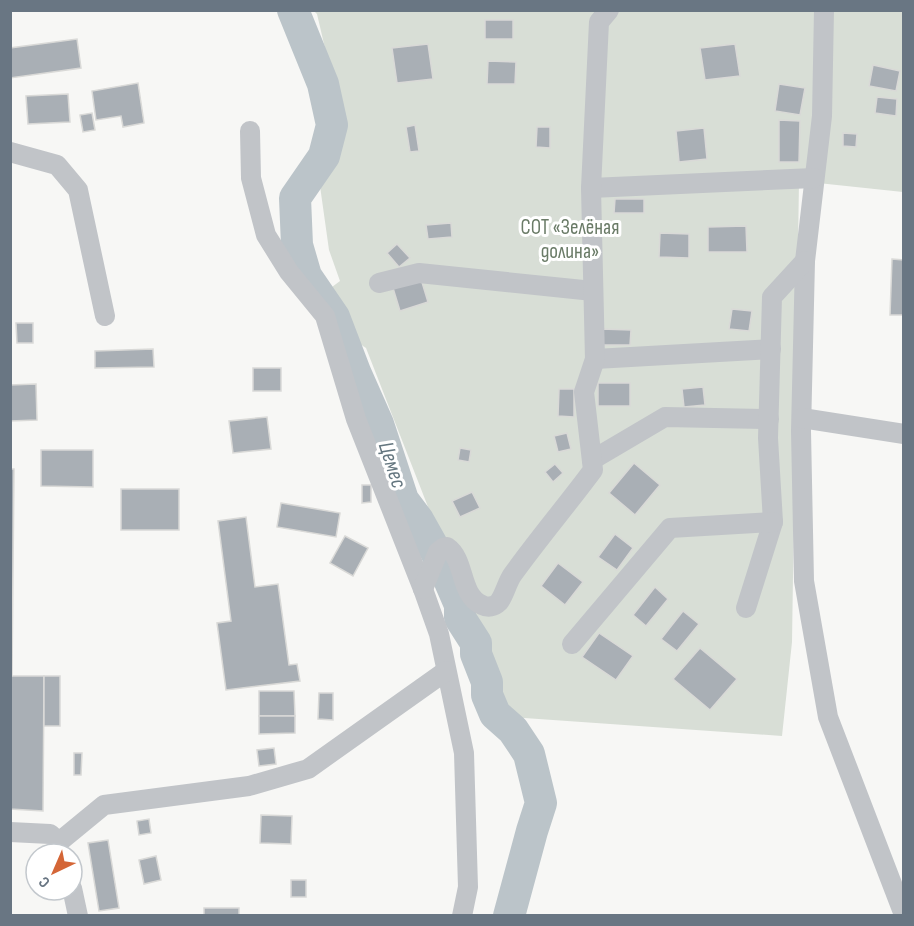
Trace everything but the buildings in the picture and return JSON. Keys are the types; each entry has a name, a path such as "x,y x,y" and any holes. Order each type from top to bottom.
{"lane":[{"path":"426,582 438,552 447,547 453,551 470,594 480,604 490,607 498,604 512,576 593,470 584,392 595,359 591,189 599,22 609,10"},
{"path":"824,10 822,116 806,261 802,418 804,580 828,717 903,915"},
{"path":"250,130 251,178 266,236 289,272 326,316 356,419 426,582 464,753 468,887 462,915"},
{"path":"10,152 57,165 78,190 105,316"},
{"path":"591,189 814,178"},
{"path":"746,608 773,522 768,438 772,297 806,261"},
{"path":"379,283 419,273 593,291"},
{"path":"595,359 771,349"},
{"path":"592,460 665,417 769,419"},
{"path":"802,418 903,434"},
{"path":"572,644 670,528 773,522"},
{"path":"67,842 104,805 249,786 308,769 446,671"},
{"path":"10,832 50,834 56,842"}],"green space":[{"name":"СОТ «Зелёная долина»","path":"314,11 903,11 903,192 799,181 792,642 782,736 510,717 366,348 354,340 332,287 340,281 329,250 320,186 342,121 317,14"}],"waterway":[{"name":"Цемес","path":"293,10 323,84 332,125 324,156 295,198 297,245 306,276 334,317 378,424 403,500 418,520 441,561 460,605 460,618 476,643 476,654 487,682 487,695 495,714 513,730 529,754 541,803 509,916"}]}
